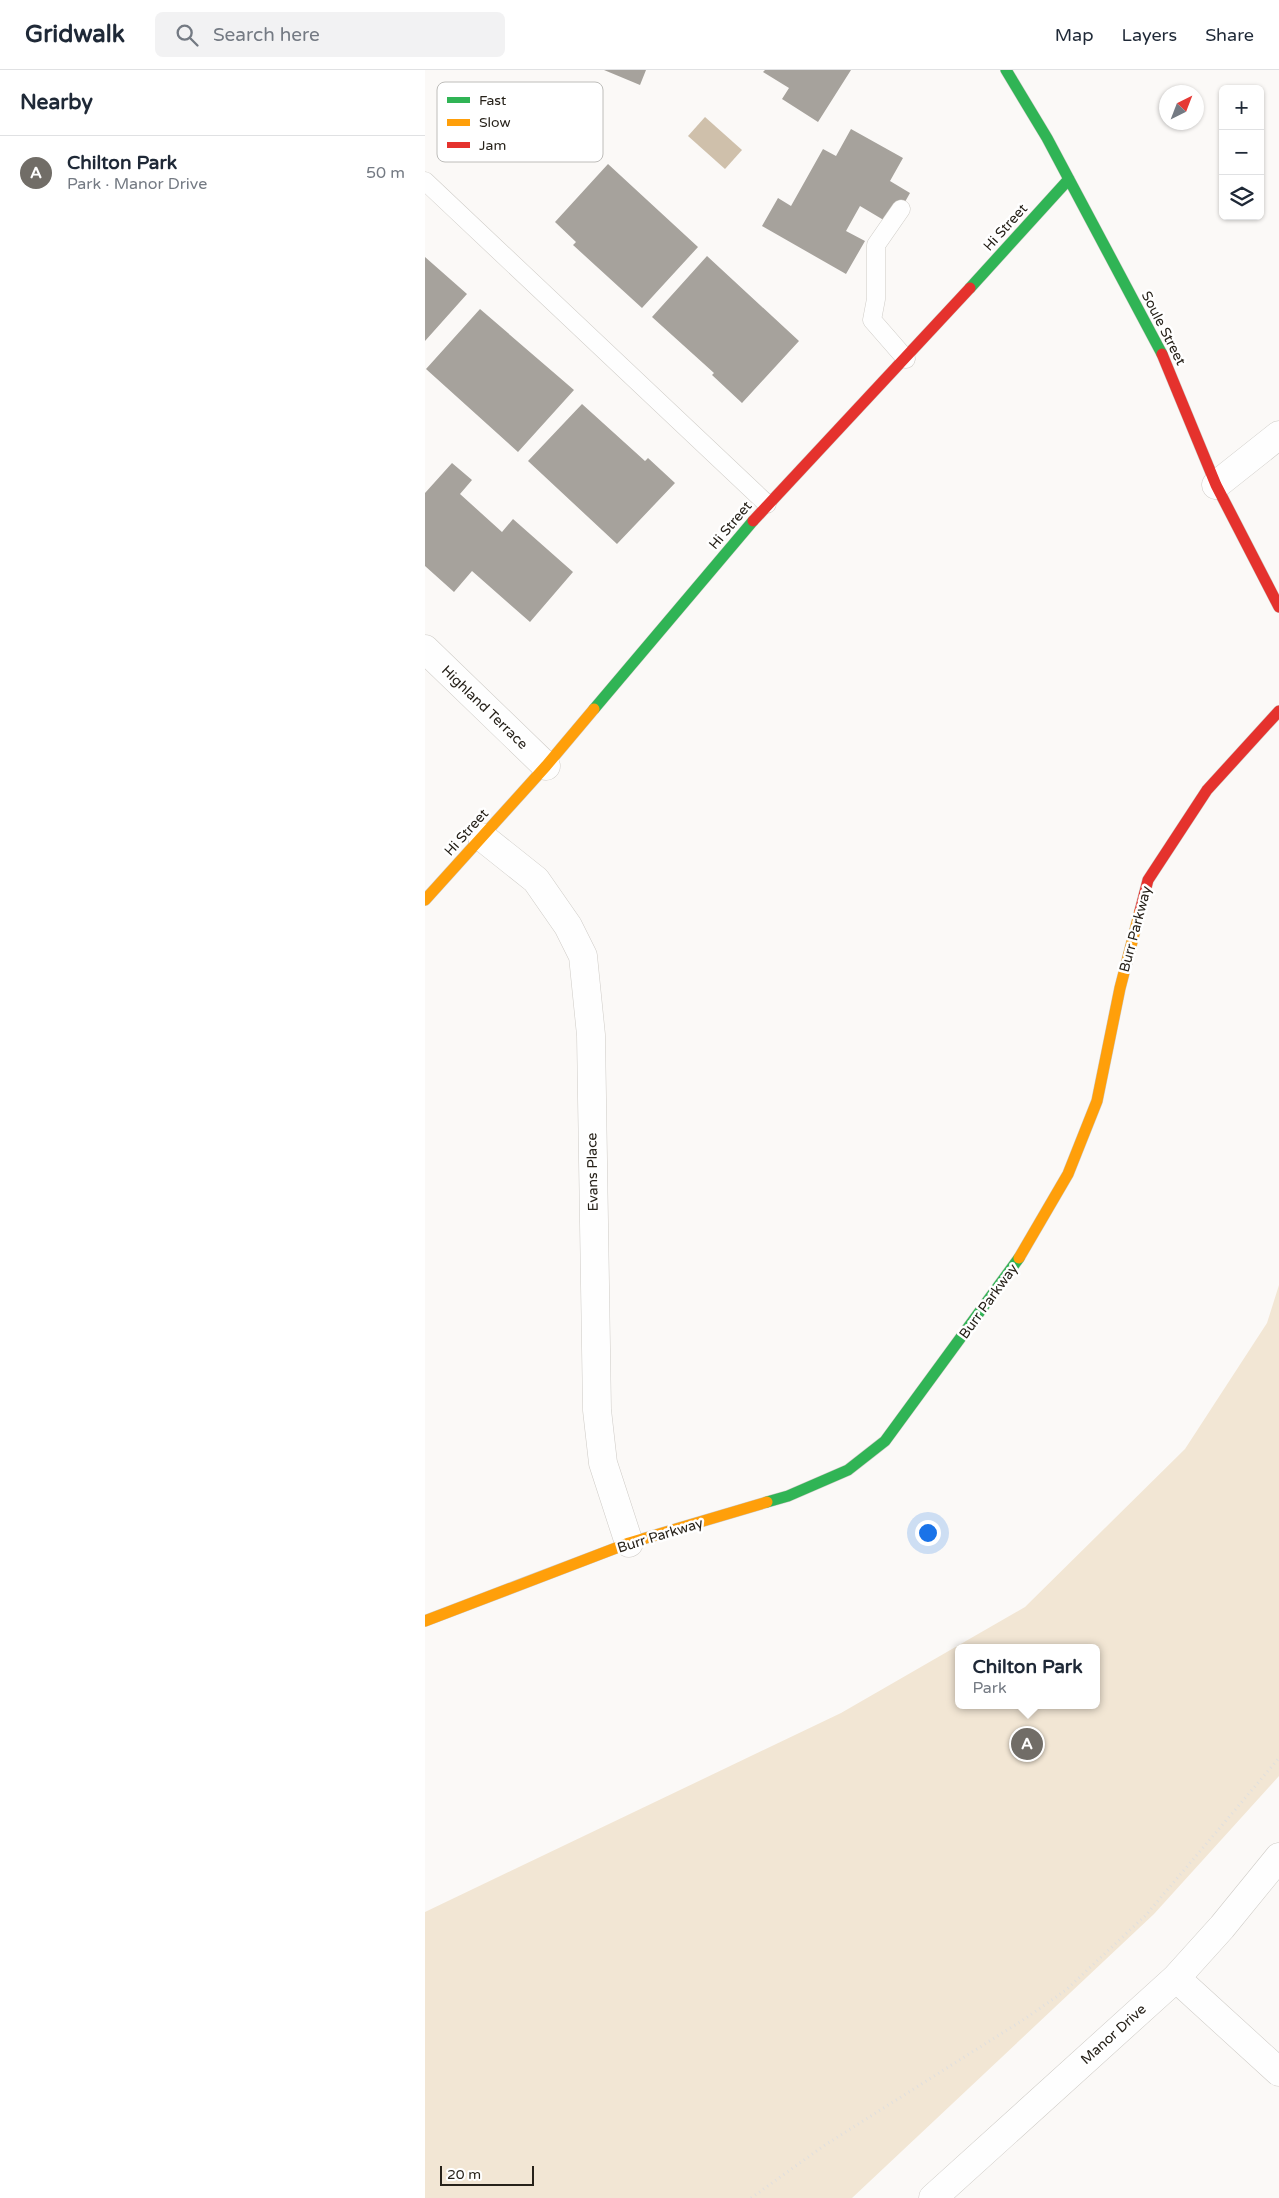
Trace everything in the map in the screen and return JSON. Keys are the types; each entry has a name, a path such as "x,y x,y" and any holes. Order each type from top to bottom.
{"street":[{"name":"Soule Street","path":"1006,70 1047,138 1169,367 1216,485 1279,607"},
{"name":"Hi Street","path":"425,900 546,766 767,504 906,359 1069,179"},
{"path":"1216,485 1279,435"},
{"name":"Highland Terrace","path":"425,649 546,766"},
{"name":"Burr Parkway","path":"425,1621 629,1543 787,1496 848,1470 885,1441 1012,1270 1068,1174 1097,1101 1120,988 1148,880 1207,790 1279,711"},
{"name":"Evans Place","path":"482,837 536,880 568,926 583,956 591,1035 597,1410 603,1463 629,1543"},
{"name":"Manor Drive","path":"933,2198 1176,1978 1222,1927 1279,1857"},
{"path":"1176,1978 1279,2072"}],"lane":[{"path":"425,181 767,504"},
{"path":"901,209 876,245 877,299 872,320 906,359"}],"path":[{"path":"751,2198 825,2145 1067,1990 1146,1915 1279,1758"}],"shaded area":[{"path":"705,117 742,150 725,169 688,136"},
{"path":"1279,1285 1279,1776 1154,1914 852,2198 425,2198 425,1912 841,1713 955,1647 955,1709 1100,1709 1100,1644 961,1644 1025,1607 1185,1449 1267,1323"}],"building":[{"path":"604,70 646,70 640,85"},
{"path":"765,70 851,70 818,122 782,99 789,88 763,72"},
{"path":"851,129 903,158 890,181 910,193 892,225 860,206 846,231 865,241 846,274 762,226 778,198 791,206 823,149 836,156"},
{"path":"608,164 698,247 642,308 573,245 576,242 555,222"},
{"path":"707,256 799,341 742,403 712,375 714,373 652,317"},
{"path":"425,257 467,294 425,341"},
{"path":"480,309 574,390 518,452 426,369"},
{"path":"582,404 645,461 648,458 675,483 617,544 528,461"},
{"path":"452,463 472,480 460,494 502,532 513,519 573,572 530,622 472,571 454,592 425,566 425,493"}],"traffic: fast":[{"path":"1006,70 1047,138 1162,354"},
{"path":"970,288 1069,179"},
{"path":"594,709 753,521"},
{"path":"767,1502 788,1496 848,1470 885,1441 1019,1258"}],"traffic: slow":[{"path":"425,900 546,766 594,709"},
{"path":"1019,1258 1068,1174 1097,1101 1120,988 1140,911"},
{"path":"425,1621 629,1543 767,1502"}],"traffic: jam":[{"path":"753,521 970,288"},
{"path":"1162,354 1216,485 1279,607"},
{"path":"1140,911 1148,880 1207,790 1279,711"}],"place":[{"name":"Chilton Park","path":"1027,1744"}]}
